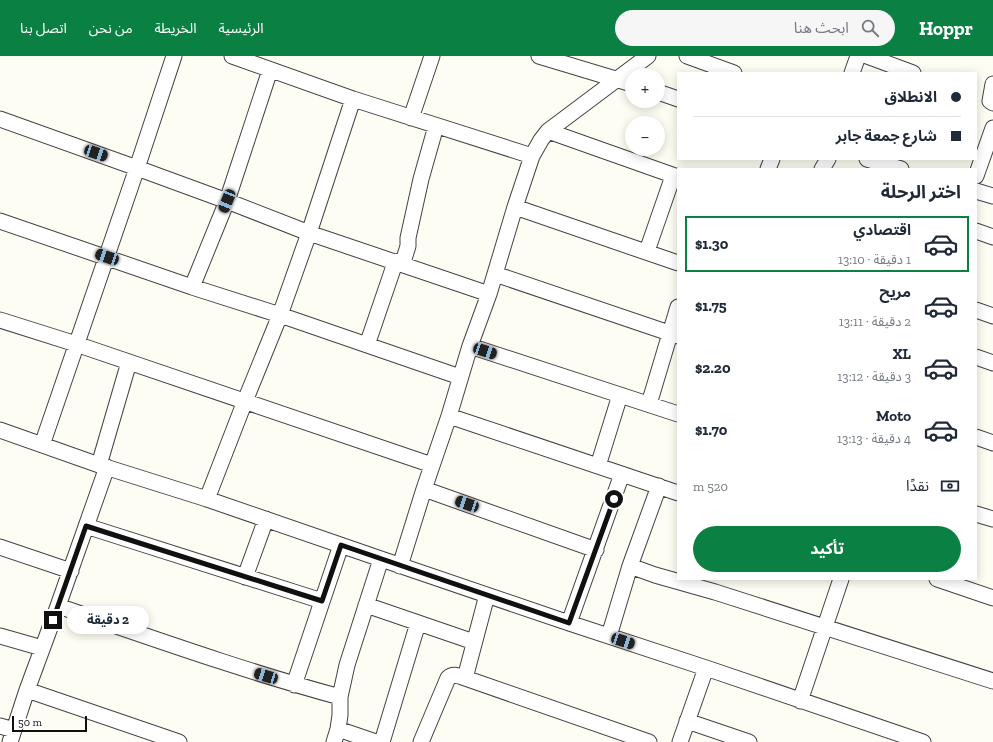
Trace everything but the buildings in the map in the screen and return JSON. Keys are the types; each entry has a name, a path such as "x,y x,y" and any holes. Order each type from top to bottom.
{"street":[{"path":"42,445 174,56"},
{"path":"232,56 256,60 270,70 353,99 532,156"},
{"path":"411,118 432,56"},
{"path":"539,56 625,82"},
{"path":"400,566 449,416 470,346 489,294 532,156 540,140 548,131 648,56"},
{"path":"687,56 731,72"},
{"path":"852,72 858,56"},
{"path":"867,56 910,72"},
{"path":"192,286 227,201 270,70"},
{"path":"986,100 993,84"},
{"path":"665,94 677,99"},
{"path":"207,499 280,315 309,233 353,99"},
{"path":"0,119 227,201 309,233 489,294"},
{"path":"367,345 396,263 404,259 408,246 408,238 421,179 436,126"},
{"path":"977,173 993,128"},
{"path":"548,131 676,176 647,251"},
{"path":"867,163 895,168"},
{"path":"977,191 993,196"},
{"path":"515,207 677,262"},
{"path":"0,221 280,315 460,378"},
{"path":"977,231 993,237"},
{"path":"495,274 674,334"},
{"path":"977,310 993,316"},
{"path":"649,404 674,334 677,314"},
{"path":"0,320 76,344 432,465"},
{"path":"470,346 677,414"},
{"path":"977,357 993,363"},
{"path":"8,733 58,606 86,526 103,466 129,362"},
{"path":"598,466 620,395"},
{"path":"449,416 677,493"},
{"path":"0,430 923,742"},
{"path":"977,438 993,443"},
{"path":"569,623 622,474"},
{"path":"609,636 630,566 659,486"},
{"path":"424,489 596,550"},
{"path":"977,514 993,519"},
{"path":"245,577 266,519"},
{"path":"86,526 322,601"},
{"path":"294,685 341,545"},
{"path":"0,546 70,571"},
{"path":"376,742 336,735 340,715 340,697 347,665 381,560"},
{"path":"630,566 993,681"},
{"path":"800,701 841,580"},
{"path":"940,580 993,598"},
{"path":"465,678 487,595"},
{"path":"366,605 474,642"},
{"path":"58,606 294,685 340,697"},
{"path":"382,742 418,623"},
{"path":"0,636 42,648"},
{"path":"680,742 706,668"},
{"path":"422,742 448,678 454,674 649,742"},
{"path":"26,690 179,742"},
{"path":"687,721 748,742"}],"route":[{"path":"53,620 86,526 322,601 341,545 381,560 569,623 614,499"}]}
